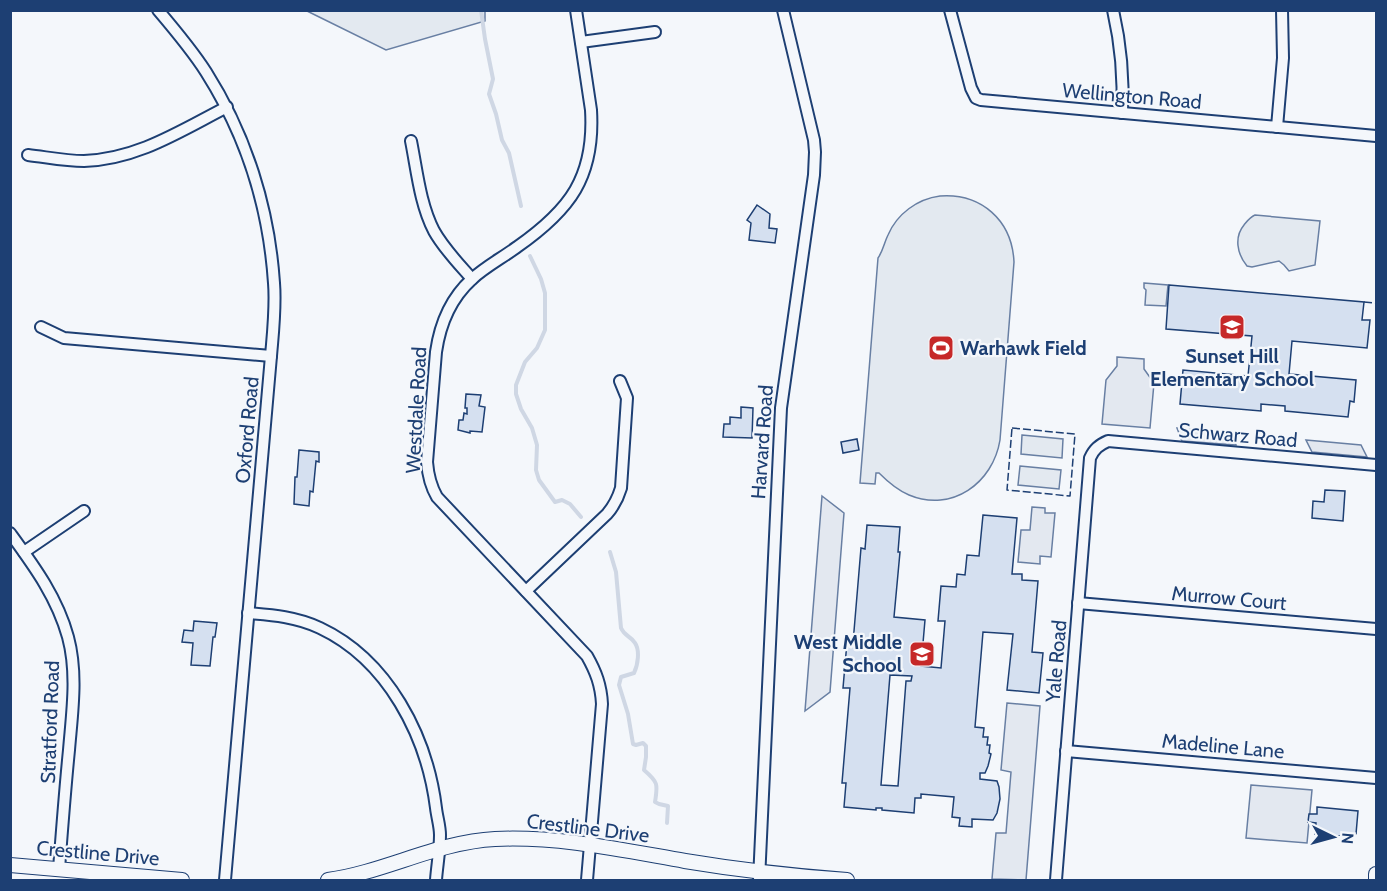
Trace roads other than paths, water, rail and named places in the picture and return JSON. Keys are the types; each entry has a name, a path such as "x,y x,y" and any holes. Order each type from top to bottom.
{"street":[{"name":"Oxford Road","path":"158,10 206,71 240,135 260,198 268,236 274,285 271,356 225,880"},
{"name":"Westdale Road","path":"576,10 592,124 585,170 565,206 547,224 472,279 449,309 438,336 427,462 431,487 437,497 587,656 598,677 602,690 602,704 587,880"},
{"name":"Harvard Road","path":"759,877 781,408 814,175 815,152 807,104 783,10"},
{"name":"Wellington Road","path":"950,10 971,88 976,98 987,101 1377,136"},
{"path":"1113,10 1122,56 1122,113"},
{"path":"1277,127 1283,58 1282,10"},
{"path":"581,42 655,32"},
{"path":"28,155 81,161 126,155 143,149 227,107"},
{"path":"411,141 427,215 441,243 472,279"},
{"path":"41,327 64,338 271,356"},
{"path":"526,591 613,507 618,497 621,488 627,398 620,381"},
{"name":"Schwarz Road","path":"1097,447 1108,441 1377,465"},
{"name":"Yale Road","path":"1056,880 1090,458 1097,447"},
{"path":"24,552 84,511"},
{"name":"Stratford Road","path":"10,533 42,577 58,608 68,637 74,671 59,869"},
{"name":"Murrow Court","path":"1078,603 1377,629"},
{"path":"248,613 291,619 320,628 362,656 390,689 413,726 425,759 434,795 440,835 435,880"},
{"name":"Madeline Lane","path":"1066,751 1377,778"},
{"name":"Crestline Drive","path":"328,880 358,874 438,849 475,841 515,839 590,845 759,877 847,880"},
{"name":"Crestline Drive","path":"10,865 182,880"},
{"path":"1376,880 1377,874"}],"waterway":[{"path":"481,10 493,79 489,94 502,140 509,153 521,206"},
{"path":"530,256 545,293 545,330 537,348 525,362 516,385 516,394 521,409 532,428 537,445 536,470 539,480 555,502 562,500 570,504 581,517"},
{"path":"610,552 616,572 621,628 635,643 638,653 634,673 621,677 619,685 628,714 633,744 643,743 646,746 644,770 656,784 655,802 668,806 667,823"}],"place":[{"name":"Sunset Hill Elementary School","path":"1232,327"},
{"name":"Warhawk Field","path":"941,348"},
{"name":"West Middle School","path":"922,654"}]}
